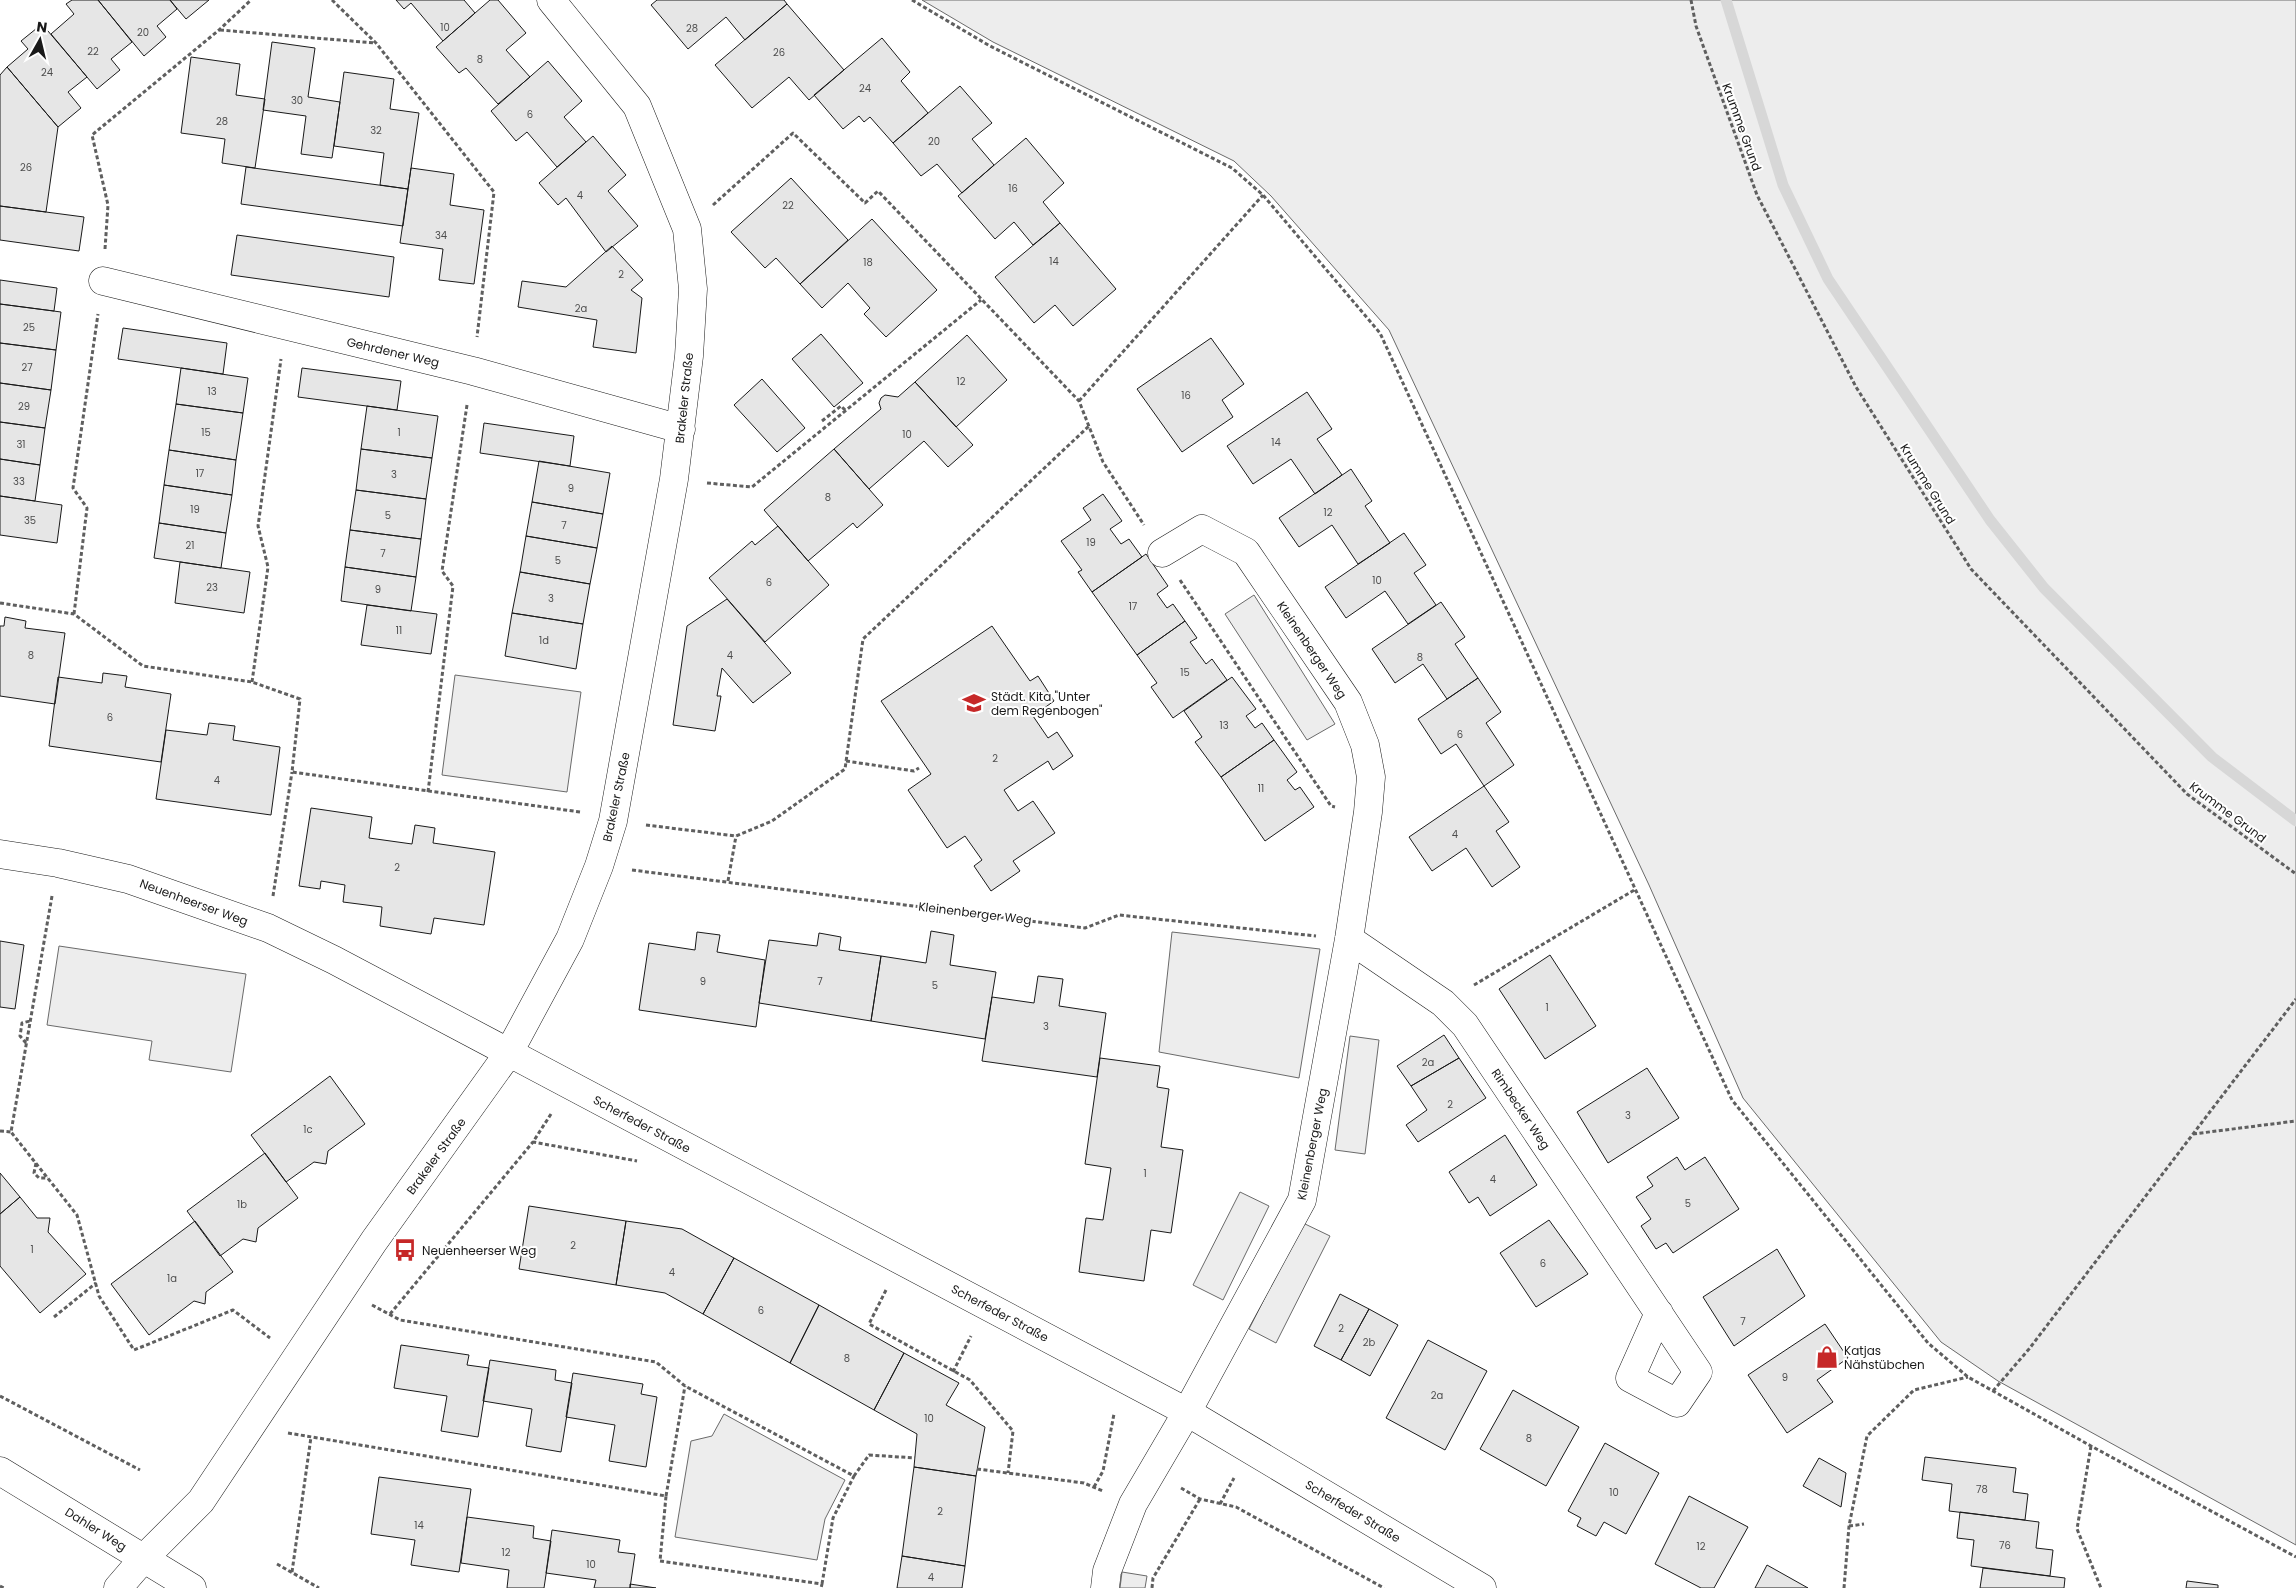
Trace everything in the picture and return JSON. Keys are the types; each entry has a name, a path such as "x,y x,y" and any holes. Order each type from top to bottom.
{"street":[{"name":"Brakeler Straße","path":"118,1588 143,1559 201,1501 380,1234 508,1054 570,939 599,866 613,819 674,479 689,356 693,289 686,229 637,106 551,0"},
{"name":"Gehrdener Weg","path":"103,281 473,371 681,429"},
{"name":"Kleinenberger Weg","path":"1105,1588 1108,1571 1133,1504 1187,1412 1302,1200 1349,940 1368,812 1371,777 1365,745 1348,702 1246,552 1202,529 1162,553"},
{"name":"Neuenheerser Weg","path":"0,854 58,863 128,879 268,928 334,960 508,1054"},
{"name":"Rimbecker Weg","path":"1349,940 1443,1003 1465,1026 1659,1313"},
{"name":"Scherfeder Straße","path":"508,1054 1187,1412 1482,1588"},
{"name":"Dahler Weg","path":"0,1471 192,1588"}],"path":[{"path":"74,614 87,508 73,488 103,281 108,206 92,135 219,30 251,0"},
{"path":"332,0 376,44 494,192 473,371 442,571 453,586 428,792"},
{"path":"912,0 990,46 1232,168 1263,195 1380,333 1732,1100 1928,1344 1968,1377 2296,1557"},
{"name":"Krumme Grund","path":"1691,0 1696,26 1757,195 1856,387 1971,568 2187,794 2296,874"},
{"path":"219,30 376,44"},
{"path":"686,229 793,133 865,203 878,192 1079,401 1103,462 1332,806 1368,812"},
{"path":"1079,401 1263,195"},
{"path":"674,479 752,487 982,300"},
{"path":"252,682 268,567 258,526 286,326"},
{"path":"822,421 841,406 846,411"},
{"path":"292,772 736,836 772,820 845,769 863,639 1090,426"},
{"path":"0,603 74,614 143,666 252,682 300,699 292,772 268,928"},
{"path":"846,761 914,771 919,768"},
{"path":"728,881 736,836"},
{"path":"11,1132 58,863"},
{"name":"Kleinenberger Weg","path":"599,866 1084,928 1119,915 1349,940"},
{"path":"1443,1003 1636,889"},
{"path":"1993,1391 2029,1349 2296,999"},
{"path":"26,1043 20,1036 22,1023 30,1021"},
{"path":"2192,1134 2296,1121"},
{"path":"0,1131 11,1132 77,1215 99,1296 134,1350 233,1310 296,1357"},
{"path":"390,1314 533,1142"},
{"path":"36,1163 34,1173 39,1178 49,1178"},
{"path":"54,1317 96,1283"},
{"path":"343,1289 400,1320 656,1362 685,1386 854,1476"},
{"path":"887,1289 869,1324 970,1380 1013,1431 1008,1473"},
{"path":"953,1372 971,1336"},
{"path":"1844,1588 1849,1526 1867,1436 1914,1390 1968,1377"},
{"path":"685,1386 666,1496 660,1561 822,1586 832,1518 854,1476 869,1455 914,1458"},
{"path":"0,1396 140,1470"},
{"path":"1094,1487 1103,1471 1114,1414"},
{"path":"252,1426 666,1496"},
{"path":"292,1572 311,1437"},
{"path":"2091,1446 2077,1529 2101,1588"},
{"path":"978,1469 1084,1483 1133,1504"},
{"path":"1152,1471 1200,1499 1236,1507 1384,1588"},
{"path":"1152,1588 1153,1578 1200,1499"},
{"path":"1849,1526 1864,1524"},
{"path":"277,1564 319,1588"},
{"path":"0,1586 4,1588"}],"shaded area":[{"path":"922,0 2296,0 2296,1545 1998,1381 1941,1342 1743,1098 1649,885 1389,330 1271,196 1234,161 993,42"},
{"path":"1254,595 1335,724 1307,740 1225,614"},
{"path":"455,675 581,692 567,792 442,775"},
{"path":"1172,932 1320,949 1299,1078 1159,1052"},
{"path":"59,946 246,974 231,1072 149,1060 152,1041 47,1025"},
{"path":"1350,1036 1379,1040 1365,1154 1335,1150"},
{"path":"1240,1192 1269,1206 1223,1300 1193,1285"},
{"path":"1303,1223 1330,1236 1276,1343 1249,1329"},
{"path":"724,1414 845,1480 825,1519 817,1560 675,1537 691,1441 712,1436"},
{"path":"1122,1572 1147,1576 1145,1588 1120,1588"}],"building":[{"path":"72,0 98,0 132,42 111,59 120,70 97,89 51,34 74,14 66,4"},
{"path":"98,0 170,0 177,9 157,26 166,37 144,56"},
{"path":"170,0 209,0 186,19"},
{"path":"396,0 464,0 475,13 443,41 411,3 404,9"},
{"path":"490,0 498,0 526,33 506,50 530,77 498,104 466,68 459,73 436,47"},
{"path":"657,0 784,0 787,4 745,40 726,17 688,49 651,5"},
{"path":"787,4 844,70 809,100 789,77 752,108 715,65"},
{"path":"42,24 87,77 68,92 81,108 58,127 7,67 28,49 21,41"},
{"path":"882,38 910,72 901,81 928,113 893,143 870,117 864,122 859,116 843,129 814,95"},
{"path":"272,42 315,48 308,97 340,102 332,158 301,154 306,116 263,110"},
{"path":"191,57 240,64 236,95 265,99 255,168 222,163 225,139 181,133"},
{"path":"548,61 582,101 564,117 586,142 557,167 527,132 516,141 491,111"},
{"path":"7,67 58,127 46,212 0,206 0,75"},
{"path":"344,72 394,79 390,109 419,113 408,189 380,185 384,153 334,146"},
{"path":"960,86 992,123 972,139 994,165 962,193 937,164 921,176 893,143"},
{"path":"593,136 626,175 608,191 638,226 606,252 566,198 558,205 539,183"},
{"path":"1026,138 1064,183 1043,202 1060,223 1033,245 1014,222 995,239 958,196"},
{"path":"246,167 408,189 403,226 241,204"},
{"path":"411,168 454,174 450,205 484,210 474,284 439,280 443,249 400,243"},
{"path":"791,178 848,240 800,284 776,258 765,268 731,232"},
{"path":"0,206 84,217 79,251 0,240"},
{"path":"872,219 937,290 886,337 864,314 870,308 848,283 822,308 800,284"},
{"path":"1060,223 1116,289 1073,326 1055,305 1034,323 995,277"},
{"path":"237,235 394,257 389,297 231,275"},
{"path":"612,246 643,280 631,290 642,298 636,353 593,347 597,320 518,307 522,281 566,287"},
{"path":"0,280 57,288 54,311 0,304"},
{"path":"0,304 61,312 56,350 0,343"},
{"path":"123,328 227,343 223,374 118,359"},
{"path":"821,334 863,383 834,407 792,359"},
{"path":"967,335 1007,380 956,427 915,382"},
{"path":"1211,338 1244,384 1222,400 1233,417 1182,452 1137,389"},
{"path":"0,343 56,350 51,390 0,383"},
{"path":"181,368 248,378 243,413 176,404"},
{"path":"302,368 401,381 397,410 298,397"},
{"path":"762,379 805,428 777,452 734,405"},
{"path":"915,382 973,445 948,467 924,441 869,489 834,449 881,409 879,403 881,398 885,395 898,397"},
{"path":"0,383 51,390 45,428 0,422"},
{"path":"1307,392 1332,429 1317,439 1342,475 1315,494 1291,459 1253,484 1227,446"},
{"path":"176,404 243,413 236,460 169,450"},
{"path":"367,406 438,416 432,458 361,449"},
{"path":"0,422 45,428 40,465 0,459"},
{"path":"484,423 574,436 570,466 480,453"},
{"path":"361,449 432,458 426,499 356,490"},
{"path":"834,449 883,505 857,528 853,523 808,561 764,510"},
{"path":"169,450 236,460 232,495 164,485"},
{"path":"0,459 40,465 35,501 0,496"},
{"path":"539,461 610,473 603,514 532,502"},
{"path":"1351,469 1372,501 1365,506 1390,543 1358,564 1332,525 1299,547 1279,518"},
{"path":"164,485 232,495 226,533 159,523"},
{"path":"356,490 426,499 421,539 350,530"},
{"path":"1103,494 1122,521 1110,529 1121,544 1129,539 1142,557 1092,592 1078,572 1082,570 1061,541 1091,520 1083,508"},
{"path":"0,496 62,505 57,543 0,535"},
{"path":"532,502 603,514 597,548 526,536"},
{"path":"159,523 226,533 221,568 154,558"},
{"path":"778,526 829,585 765,642 709,578 752,541 755,545"},
{"path":"350,530 421,539 416,577 345,567"},
{"path":"1404,533 1426,565 1414,573 1436,605 1408,624 1385,591 1346,618 1325,587"},
{"path":"526,536 597,548 590,584 520,572"},
{"path":"1146,554 1168,586 1157,594 1167,608 1173,604 1185,621 1137,655 1092,592"},
{"path":"180,562 250,572 244,613 175,603"},
{"path":"345,567 416,577 411,611 341,601"},
{"path":"520,572 590,584 583,624 512,613"},
{"path":"727,599 791,673 753,703 722,668 717,696 721,696 715,731 673,725 687,626"},
{"path":"1441,602 1465,637 1455,644 1478,678 1447,699 1423,664 1395,683 1372,649"},
{"path":"367,605 437,614 431,654 361,645"},
{"path":"512,613 583,624 576,669 505,656"},
{"path":"5,617 26,621 25,628 65,633 55,704 0,696 0,626 4,626"},
{"path":"1185,621 1197,638 1190,642 1206,664 1212,659 1227,680 1173,718 1151,687 1157,683 1137,655"},
{"path":"992,626 1030,681 1038,676 1054,701 1033,716 1048,738 1057,732 1073,756 1053,770 1048,761 1004,790 1018,811 1033,801 1055,833 1013,861 1020,871 991,891 974,866 982,860 965,836 947,848 908,790 931,774 881,701"},
{"path":"103,673 127,676 125,687 171,694 161,762 49,746 58,677 102,683"},
{"path":"1232,677 1256,709 1246,716 1255,728 1262,723 1274,740 1221,777 1195,742 1202,737 1184,711"},
{"path":"1478,678 1501,712 1486,723 1514,765 1484,786 1456,744 1441,754 1418,719"},
{"path":"209,723 235,726 233,740 280,747 271,815 156,799 166,730 207,735"},
{"path":"1274,740 1297,772 1287,780 1295,790 1300,787 1314,807 1265,841 1221,777"},
{"path":"1484,786 1509,822 1496,831 1520,867 1492,887 1466,848 1432,871 1409,837"},
{"path":"311,808 372,817 369,838 412,844 415,825 435,828 433,843 495,852 484,925 434,918 431,934 380,926 382,907 343,902 345,885 321,881 320,889 299,886"},
{"path":"931,931 954,935 950,965 996,972 985,1039 871,1021 881,956 926,963"},
{"path":"697,932 720,935 717,952 765,960 756,1027 639,1010 649,943 695,950"},
{"path":"819,933 841,937 839,950 881,956 871,1021 759,1003 769,940 817,946"},
{"path":"0,941 24,945 15,1009 0,1007"},
{"path":"1550,955 1596,1026 1545,1059 1499,989"},
{"path":"1038,976 1063,979 1059,1006 1106,1013 1097,1077 982,1061 992,997 1034,1003"},
{"path":"1444,1035 1459,1058 1411,1086 1397,1066"},
{"path":"1100,1058 1160,1066 1157,1087 1169,1089 1161,1147 1183,1150 1171,1233 1151,1230 1144,1281 1079,1272 1086,1218 1103,1220 1111,1168 1085,1164"},
{"path":"1459,1058 1486,1098 1418,1142 1406,1125 1427,1110 1411,1086"},
{"path":"1647,1068 1679,1118 1608,1163 1577,1112"},
{"path":"330,1076 365,1124 328,1151 326,1164 314,1162 286,1182 251,1135"},
{"path":"1505,1135 1537,1185 1490,1216 1478,1197 1469,1203 1449,1172"},
{"path":"265,1153 298,1198 258,1228 256,1242 243,1239 220,1256 187,1211"},
{"path":"1677,1157 1685,1170 1705,1157 1739,1209 1673,1253 1666,1243 1656,1249 1641,1226 1651,1219 1636,1197 1653,1186 1647,1177"},
{"path":"0,1173 20,1197 0,1214"},
{"path":"20,1197 37,1218 50,1218 48,1232 86,1274 40,1313 0,1266 0,1214"},
{"path":"529,1206 626,1221 616,1285 519,1269"},
{"path":"1549,1220 1588,1274 1536,1307 1500,1253"},
{"path":"195,1221 233,1272 206,1292 205,1304 194,1301 149,1335 111,1284"},
{"path":"626,1221 682,1229 734,1258 703,1314 665,1293 616,1285"},
{"path":"1777,1249 1805,1296 1734,1346 1703,1297"},
{"path":"734,1258 819,1305 790,1363 703,1314"},
{"path":"1340,1294 1369,1309 1341,1360 1314,1346"},
{"path":"819,1305 904,1353 874,1410 790,1363"},
{"path":"1369,1309 1398,1325 1370,1376 1341,1360"},
{"path":"1825,1324 1848,1358 1817,1380 1833,1402 1787,1433 1748,1375"},
{"path":"1428,1340 1487,1371 1445,1450 1386,1418"},
{"path":"401,1345 469,1355 467,1365 489,1368 478,1437 441,1431 447,1396 394,1388"},
{"path":"904,1353 959,1383 946,1405 985,1427 976,1476 914,1467 917,1434 874,1410"},
{"path":"490,1360 556,1370 555,1380 572,1383 561,1452 526,1446 532,1409 483,1401"},
{"path":"573,1373 643,1384 641,1394 657,1397 646,1467 609,1461 615,1425 566,1417"},
{"path":"1513,1390 1579,1427 1546,1486 1480,1449"},
{"path":"1605,1443 1659,1473 1626,1534 1604,1522 1596,1536 1577,1526 1581,1518 1568,1511"},
{"path":"1925,1457 2016,1468 2013,1492 2028,1494 2025,1520 1949,1511 1952,1484 1922,1480"},
{"path":"1819,1458 1846,1473 1841,1507 1803,1486"},
{"path":"914,1467 976,1476 965,1566 902,1556"},
{"path":"379,1477 471,1489 459,1572 411,1565 415,1540 371,1534"},
{"path":"1689,1496 1748,1527 1714,1588 1701,1588 1655,1564"},
{"path":"1960,1512 2039,1522 2036,1548 2053,1550 2050,1576 1971,1566 1974,1540 1957,1538"},
{"path":"467,1517 534,1526 533,1538 551,1541 544,1588 507,1588 509,1570 461,1563"},
{"path":"552,1530 620,1540 618,1552 635,1554 630,1588 594,1588 596,1580 546,1573"},
{"path":"902,1556 965,1566 962,1588 897,1588"},
{"path":"1767,1565 1808,1588 1755,1588"},
{"path":"1983,1568 2065,1578 2064,1588 1980,1588"},
{"path":"2187,1581 2218,1585 2218,1588 2186,1588"},
{"path":"630,1584 656,1588 630,1588"}],"waterway":[{"path":"1726,0 1783,185 1828,279 1990,520 2044,588 2212,757 2296,821"}],"place":[{"name":"Städt. Kita \"Unter dem Regenbogen\"","path":"974,703"},
{"name":"Neuenheerser Weg","path":"405,1250"},
{"name":"Katjas Nähstübchen","path":"1827,1357"}]}
